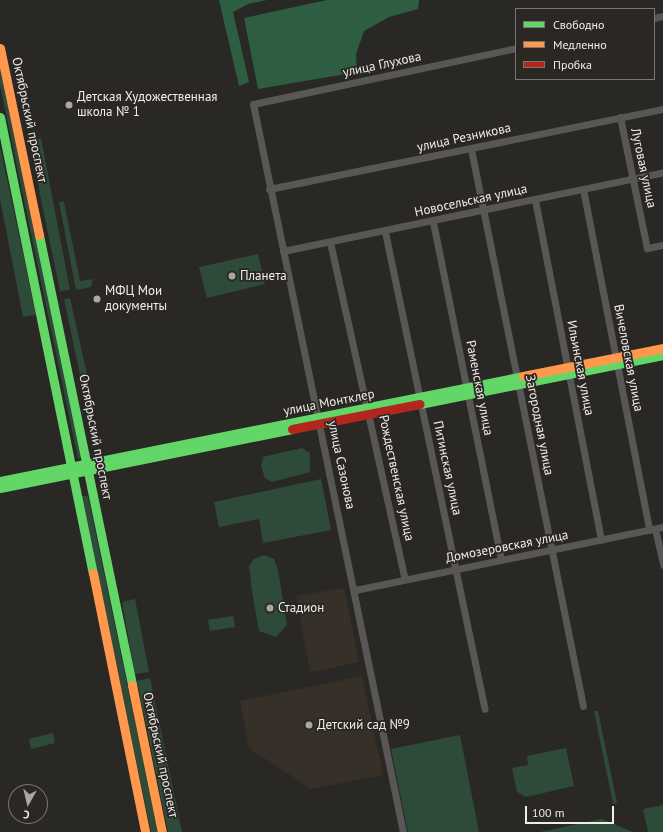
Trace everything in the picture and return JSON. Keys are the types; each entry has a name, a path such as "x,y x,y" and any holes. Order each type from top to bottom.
{"main road":[{"name":"Октябрьский проспект","path":"0,48 88,467 162,832"},
{"path":"0,117 70,470 145,832"},
{"name":"улица Монтклер","path":"0,481 88,467 420,402 616,361 663,348"},
{"name":"улица Монтклер","path":"616,361 663,355"},
{"name":"улица Монтклер","path":"0,488 70,470"}],"street":[{"name":"улица Глухова","path":"253,104 515,48"},
{"name":"улица Сазонова","path":"253,104 269,189 355,590 402,832"},
{"name":"улица Резникова","path":"269,189 663,109"},
{"name":"Луговая улица","path":"620,117 647,248 663,245"},
{"name":"Загородная улица","path":"471,149 519,381 551,550 583,706"},
{"name":"Новосельская улица","path":"283,251 385,232 663,172"},
{"name":"Вичеловская улица","path":"583,190 616,361 652,530 663,565"},
{"name":"Ильинская улица","path":"535,200 601,540"},
{"name":"Раменская улица","path":"433,222 501,559"},
{"name":"Питинская улица","path":"385,232 485,709"},
{"name":"Рождественская улица","path":"330,242 405,579"},
{"name":"Домозеровская улица","path":"355,590 663,527"}],"shaded area":[{"path":"344,588 359,662 310,672 296,596"},
{"name":"Детский сад №9","path":"362,676 383,775 311,789 249,748 240,701"}],"green space":[{"path":"219,0 267,0 248,4 233,12 249,82 239,86"},
{"path":"327,0 419,0 418,9 389,17 364,31 356,54 357,72 258,89 244,18"},
{"path":"0,58 83,457 78,459 0,85"},
{"path":"41,138 70,290 60,291 40,195 32,140"},
{"path":"0,146 36,315 23,317 0,199"},
{"path":"59,202 64,202 80,281 93,279 91,287 76,290"},
{"name":"Планета","path":"258,254 265,284 207,298 199,267"},
{"path":"70,298 92,397 85,399 64,299"},
{"path":"302,448 310,453 310,472 272,482 265,478 261,466 263,457"},
{"path":"321,479 331,530 263,543 259,519 219,527 214,502"},
{"path":"81,496 88,496 158,832 151,832"},
{"name":"Стадион","path":"264,555 274,559 278,570 287,625 276,637 259,631 252,591 249,566 254,559"},
{"path":"135,599 149,672 135,674 122,602"},
{"path":"233,616 235,627 210,631 208,620"},
{"path":"150,678 182,832 168,832 137,681"},
{"path":"594,711 598,711 617,803 613,804"},
{"path":"53,733 55,743 31,749 29,739"},
{"path":"460,735 479,832 408,832 391,749"},
{"path":"566,748 574,786 526,797 517,792 512,768 528,765 527,756"},
{"path":"663,805 663,832 648,832 643,809"},
{"path":"602,819 633,832 540,832 592,821"}],"traffic: fast":[{"path":"0,117 93,573"},
{"path":"39,235 132,685"},
{"path":"420,404 663,355"},
{"path":"0,481 523,376"},
{"path":"0,488 292,429"}],"traffic: slow":[{"path":"0,48 39,235"},
{"path":"523,376 663,348"},
{"path":"93,573 145,832"},
{"path":"132,685 162,832"}],"traffic: jam":[{"path":"292,429 420,404"}],"place":[{"name":"Детская Художественная школа № 1","path":"69,105"},
{"name":"Планета","path":"232,276"},
{"name":"МФЦ Мои документы","path":"97,299"},
{"name":"Стадион","path":"270,608"},
{"name":"Детский сад №9","path":"309,725"}]}
